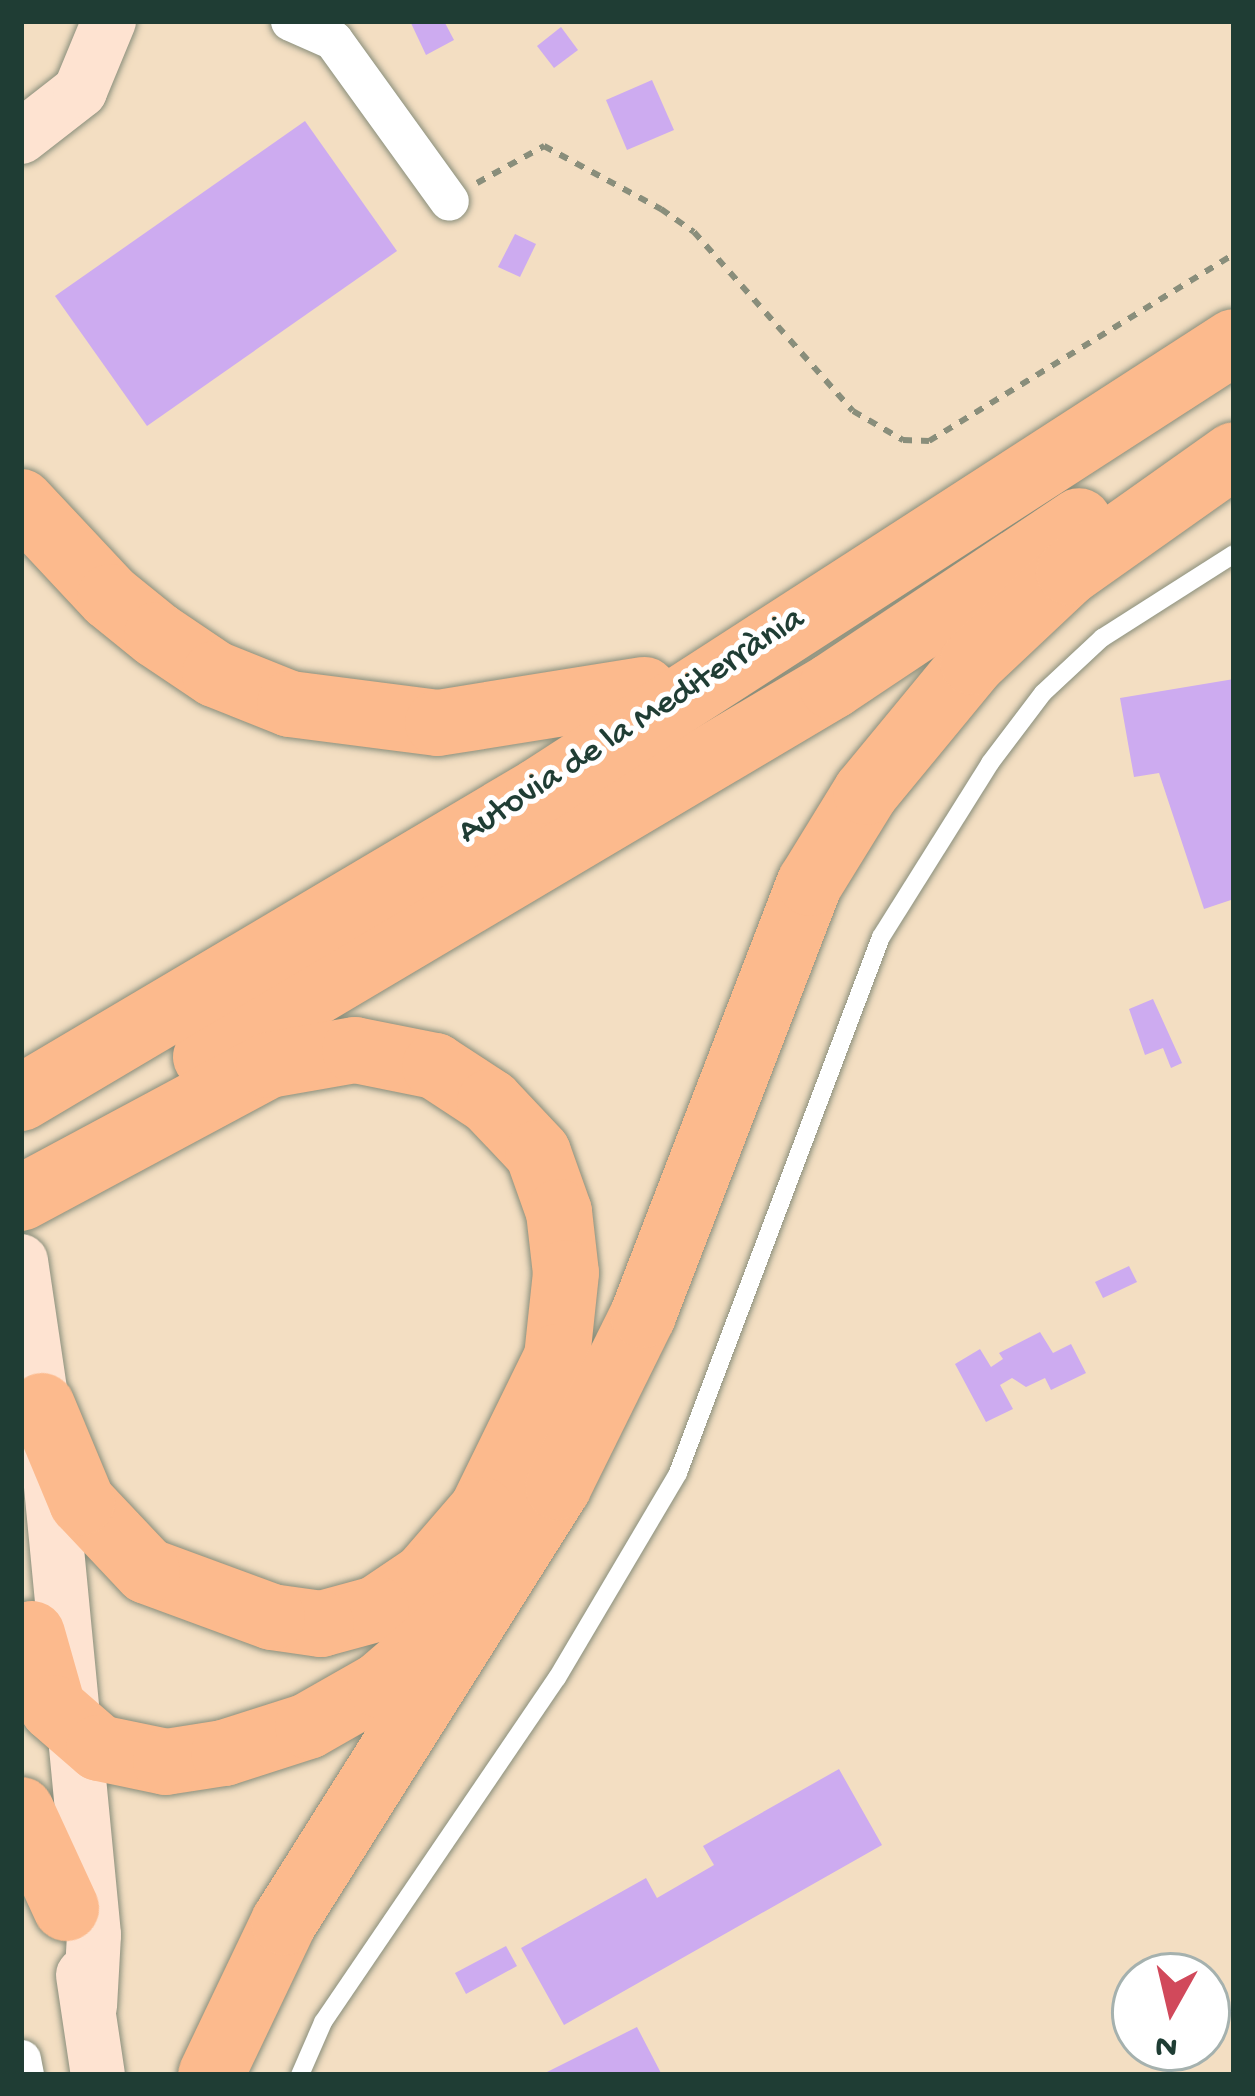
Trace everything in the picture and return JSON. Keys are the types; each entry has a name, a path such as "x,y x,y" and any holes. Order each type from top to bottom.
{"highway":[{"name":"Autovia de la Mediterrània","path":"21,1164 100,1086 804,617 1234,342"},
{"name":"Autovia de la Mediterrània","path":"21,1098 100,1086 832,686 1234,422"},
{"path":"212,2075 284,1922 507,1571 643,1316 810,883 866,792 973,662 1069,572 1234,455"},
{"path":"21,502 157,635 215,674 290,704 438,723 644,690"},
{"path":"21,1198 100,1086 644,690 804,617"},
{"path":"21,1065 100,1086 355,1050 435,1066 490,1102 538,1153 559,1212 566,1273 557,1357 482,1510 425,1576 376,1609 322,1624 272,1617 147,1571 82,1502 42,1406"},
{"path":"32,1634 53,1708 99,1748 166,1762 224,1754 308,1726 380,1685 507,1571"},
{"path":"21,1810 66,1908"}],"street":[{"path":"21,137 80,91 109,21"},
{"path":"290,21 333,40 449,201"},
{"path":"21,1261 42,1406 94,1935 90,2006"},
{"path":"21,1491 32,1634 66,1908 90,2006 98,2075"},
{"path":"21,2059 23,2075"}],"lane":[{"path":"300,2075 323,2022 557,1678 678,1473 881,937 990,763 1043,693 1102,638 1234,554"}],"path":[{"path":"449,201 523,152 544,146 694,232 854,411 903,440 929,441 1234,254"}],"building":[{"path":"410,21 444,21 454,40 426,55"},
{"path":"561,27 578,50 554,68 537,46"},
{"path":"652,80 674,130 627,150 606,100"},
{"path":"305,121 397,251 147,426 55,296"},
{"path":"515,234 536,244 520,277 498,267"},
{"path":"1234,679 1234,899 1204,909 1159,773 1134,777 1120,698"},
{"path":"1153,999 1182,1063 1171,1068 1163,1048 1145,1055 1129,1009"},
{"path":"1129,1266 1137,1282 1103,1298 1095,1282"},
{"path":"1040,1332 1053,1353 1071,1344 1086,1373 1051,1390 1045,1378 1026,1387 1012,1378 1000,1385 1013,1409 986,1422 955,1364 980,1349 991,1367 1003,1359 999,1353"},
{"path":"839,1769 882,1845 564,2025 521,1948 646,1878 657,1898 714,1865 703,1846"},
{"path":"506,1946 517,1966 466,1994 455,1973"},
{"path":"637,2027 662,2075 541,2075"}]}
